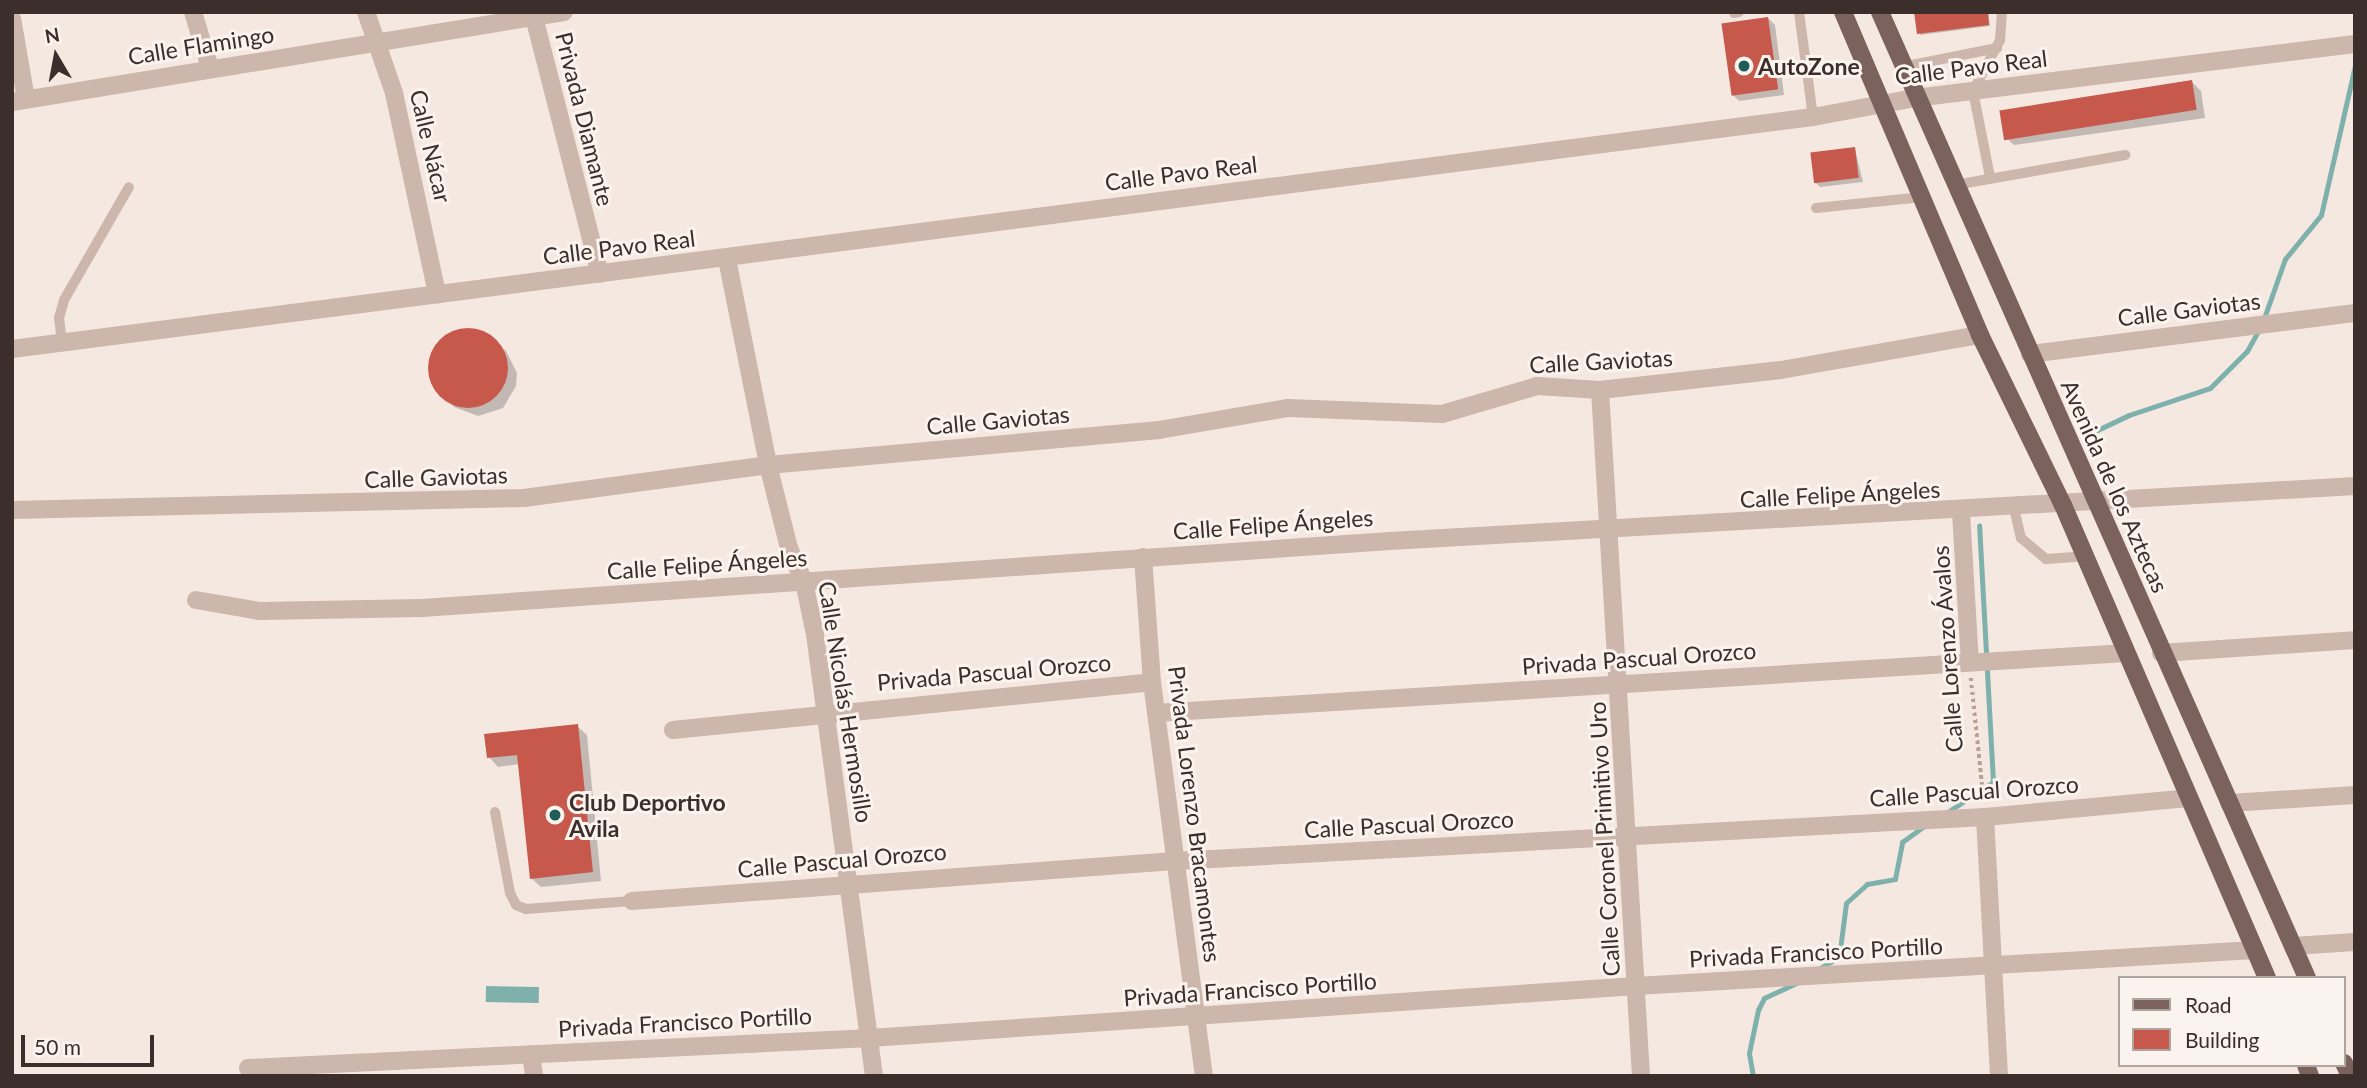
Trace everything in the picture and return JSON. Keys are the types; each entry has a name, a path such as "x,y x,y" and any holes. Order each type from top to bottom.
{"main road":[{"path":"1843,12 1884,103 1980,335 2063,505 2266,976"},
{"name":"Avenida de los Aztecas","path":"1880,12 1915,98 2306,976"}],"street":[{"path":"193,12 210,68"},
{"name":"Calle Nácar","path":"366,12 380,43 412,167 437,294"},
{"name":"Calle Flamingo","path":"19,101 564,12"},
{"name":"Privada Diamante","path":"534,17 600,274"},
{"path":"12,18 19,101"},
{"name":"Calle Pavo Real","path":"12,349 1813,117 1915,98 2355,44"},
{"name":"Calle Nicolás Hermosillo","path":"727,259 768,465 789,548 804,582 826,713 874,1076"},
{"name":"Calle Gaviotas","path":"2029,354 2355,313"},
{"name":"Calle Gaviotas","path":"12,510 471,502 590,491 768,465 1158,430 1288,408 1370,408 1442,414 1537,386 1601,390 1781,370 1980,335"},
{"name":"Calle Coronel Primitivo Uro","path":"1601,390 1629,836 1640,1076"},
{"name":"Calle Felipe Ángeles","path":"196,600 260,611 311,612 537,602 1143,557 1961,512 2355,486"},
{"name":"Calle Lorenzo Ávalos","path":"1961,512 1970,662"},
{"name":"Privada Lorenzo Bracamontes","path":"1143,557 1152,682 1204,1076"},
{"path":"2161,653 2355,640"},
{"name":"Privada Pascual Orozco","path":"1156,713 2126,653"},
{"name":"Privada Pascual Orozco","path":"673,730 1152,682"},
{"path":"2228,803 2355,795"},
{"name":"Calle Pascual Orozco","path":"632,901 1175,861 1985,817 2188,798"},
{"path":"1985,817 1999,1076"},
{"path":"2293,946 2355,942"},
{"name":"Privada Francisco Portillo","path":"248,1068 870,1038 1636,986 2255,950"},
{"path":"531,1054 534,1076"}],"lane":[{"path":"1799,12 1813,117"},
{"path":"1990,177 1973,91 2003,32 2002,12"},
{"path":"1902,67 1997,48"},
{"path":"1954,186 1990,177 2125,155"},
{"path":"62,342 60,318 64,299 129,187"},
{"path":"1816,208 1923,197"},
{"path":"2014,508 2021,538 2046,559 2085,556"},
{"path":"495,812 510,893 516,905 526,909 632,901"}],"path":[{"name":"Calle Lorenzo Ávalos","path":"1970,662 1985,817"}],"water":[{"path":"486,986 539,987 539,1003 486,1002"}],"building":[{"path":"1914,12 1988,12 1989,25 1917,34"},
{"path":"1768,17 1778,89 1732,96 1721,24"},
{"path":"2192,80 2197,110 2004,140 1999,111"},
{"path":"1855,147 1859,178 1814,183 1810,152"},
{"path":"468,328 483,331 496,340 505,353 508,368 505,383 496,396 483,405 468,408 453,405 440,396 431,383 428,368 431,353 440,340 453,331"},
{"name":"Club Deportivo Avila","path":"578,724 593,872 530,879 517,755 487,758 484,734"}],"waterway":[{"path":"2263,321 2285,259 2321,215 2355,65"},
{"path":"2089,434 2129,415 2210,388 2247,351 2259,329"},
{"path":"1946,813 1993,782 1979,525"},
{"path":"1817,970 1839,957 1846,903 1867,884 1895,879 1902,842 1925,825"},
{"path":"1753,1076 1749,1053 1758,1010 1764,998 1796,983"}],"place":[{"name":"AutoZone","path":"1744,66"},
{"name":"Club Deportivo Avila","path":"555,815"}]}
